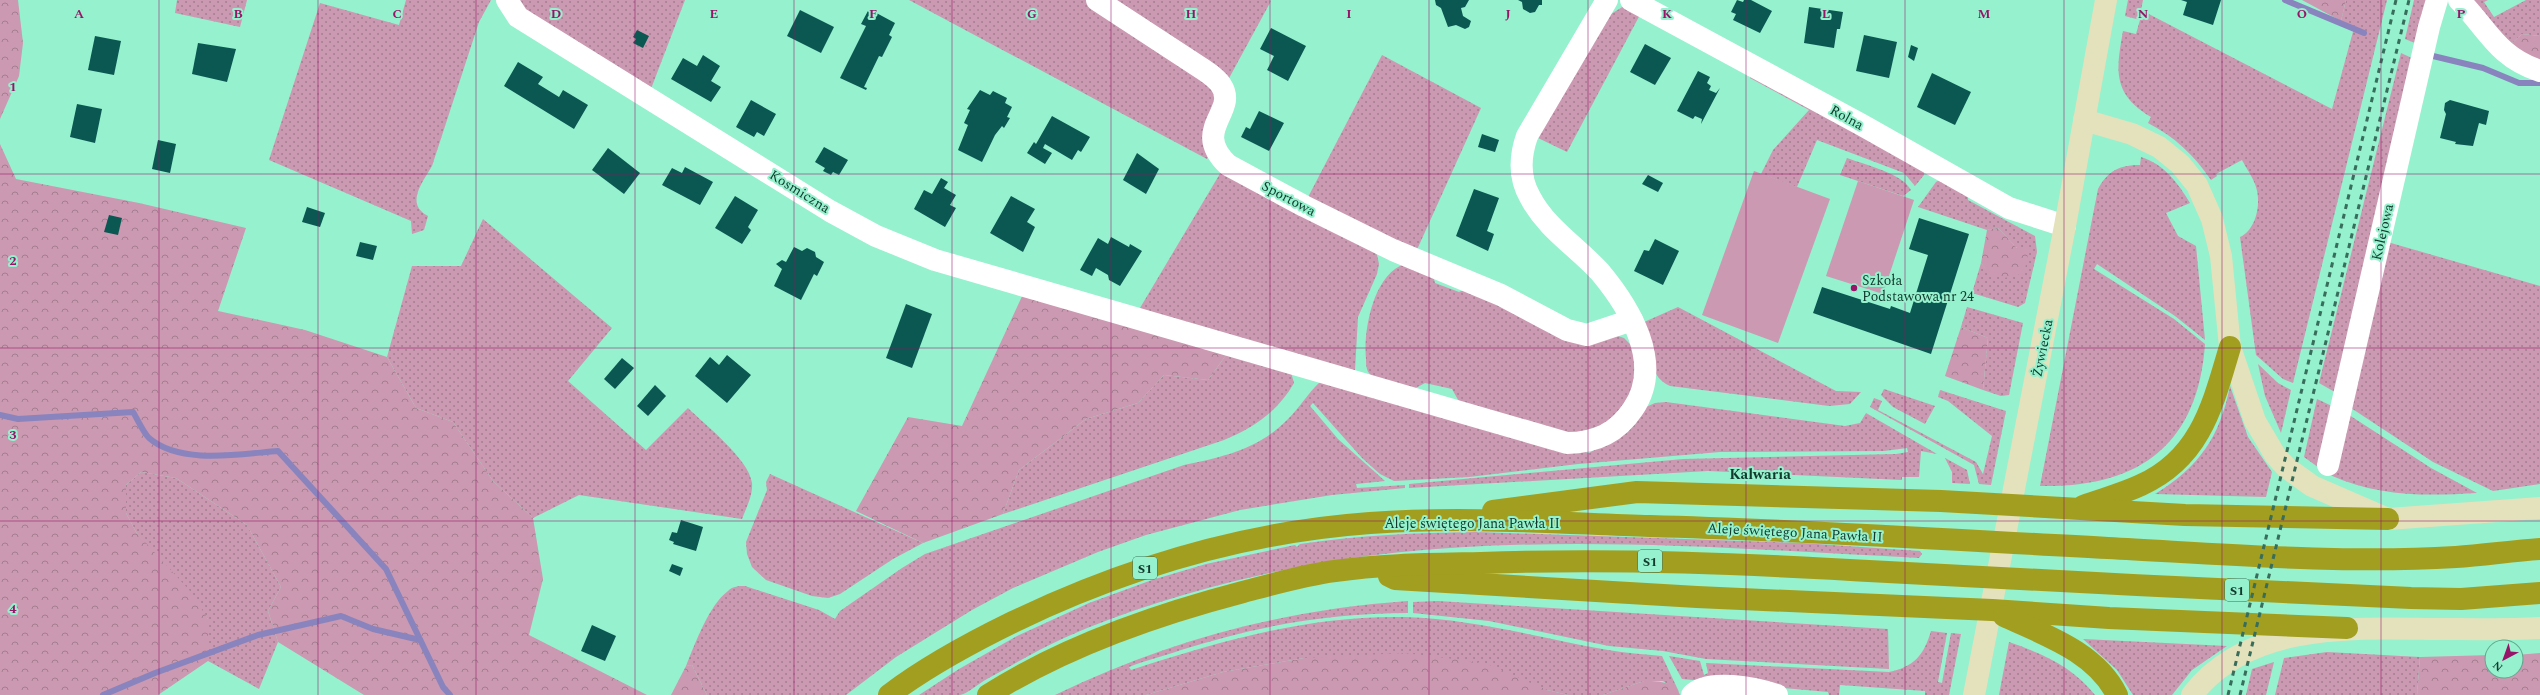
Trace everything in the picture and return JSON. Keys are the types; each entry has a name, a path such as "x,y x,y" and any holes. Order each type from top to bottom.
{"highway":[{"path":"2072,510 2142,485 2178,459 2192,445 2207,418 2230,347"},
{"path":"1426,520 1637,492 1941,502 2185,515 2388,519"},
{"name":"Aleje świętego Jana Pawła II","path":"889,695 944,659 1006,626 1102,582 1155,564 1226,545 1290,532 1368,523 1426,520 1743,528 2263,556 2368,558 2457,557 2540,548"},
{"name":"S1","path":"988,695 1012,680 1076,649 1148,621 1198,604 1263,587 1330,572 1366,567 1545,560 1690,562 2411,598 2461,599 2540,592"},
{"path":"1366,567 1395,579 1697,597 1992,610 2109,618 2347,628"},
{"path":"1992,610 2079,653 2098,669 2118,695"}],"main road":[{"name":"Żywiecka","path":"1974,695 2065,226 2106,0"},
{"path":"2084,120 2132,134 2159,147 2190,174 2205,200 2221,256 2230,347 2255,421 2263,437 2283,463 2312,486 2388,519 2540,508"},
{"path":"2192,695 2221,666 2266,643 2296,636 2347,628 2494,630 2540,628"}],"street":[{"name":"Kosmiczna","path":"507,0 518,17 830,210 876,236 935,260 1567,443 1593,441 1617,429 1637,404 1644,388 1646,366 1643,346 1632,320 1617,295 1599,272 1550,224 1534,205 1522,173 1523,148 1527,136 1607,0"},
{"name":"Sportowa","path":"1097,0 1204,70 1220,84 1225,98 1212,139 1219,156 1228,164 1304,206 1393,250 1501,295 1567,330 1588,335 1632,320"},
{"name":"Rolna","path":"1631,0 1862,125 2009,208 2065,226"},
{"name":"Kolejowa","path":"2328,465 2429,27 2437,0"},
{"path":"2459,0 2504,53 2525,66 2540,71"},
{"path":"1692,695 1698,689 1705,686 1717,685 1764,690 1777,695"}],"green space":[{"path":"0,0 18,0 23,43 19,76 0,119"},
{"path":"177,0 247,0 240,27 175,13"},
{"path":"406,0 491,0 479,22 432,166 420,186 417,199 418,206 421,211 428,216 424,230 412,234 411,221 269,160 320,3 399,25"},
{"path":"516,0 685,0 649,94 527,18"},
{"path":"909,0 1089,0 1216,88 1210,154 1207,159"},
{"path":"1106,0 1269,0 1271,1 1228,80"},
{"path":"2128,0 2143,0 2141,10 2332,109 2354,28 2341,21 2346,0 2387,0 2293,383 2283,379 2256,355 2240,237 2250,228 2254,221 2258,206 2257,191 2254,181 2242,160 2216,174 2217,176 2211,180 2183,147 2167,134 2148,123 2151,117 2138,108 2129,99 2123,90 2120,80 2118,69 2119,58 2123,31 2136,34 2140,20 2125,16"},
{"path":"2302,0 2346,0 2341,21"},
{"path":"2414,0 2432,0 2420,45 2405,39"},
{"path":"2472,0 2488,0 2484,2 2494,17 2526,0 2540,0 2540,36 2522,34 2508,47"},
{"path":"1624,6 1642,11 1567,152 1536,137 1611,14"},
{"path":"2522,34 2540,36 2540,64 2508,47"},
{"path":"2401,53 2416,60 2340,395 2319,383"},
{"path":"1382,55 1481,108 1415,254 1305,203"},
{"path":"1755,73 1924,168 1924,175 1915,186 1904,173 1817,140 1797,187 1761,174 1773,150 1809,110 1750,78"},
{"path":"0,144 16,179 139,203 246,228 218,311 305,330 387,357 416,408 453,422 493,481 533,518 543,579 529,635 647,695 364,695 278,642 268,611 281,587 247,525 176,478 141,472 126,485 126,513 136,532 190,591 208,619 208,661 158,695 0,695"},
{"path":"2141,157 2157,164 2170,175 2181,188 2190,203 2166,213 2178,236 2196,246 2205,340 2175,316 2097,264 2094,269 2174,319 2205,344 2200,379 2190,409 2176,434 2157,454 2134,469 2107,479 2075,485 2040,486 2098,189 2110,173 2115,170 2126,166 2140,165"},
{"path":"1847,158 1892,174 1906,184 1911,190 1903,196 1840,175"},
{"path":"1224,167 1372,246 1377,255 1379,264 1377,274 1358,317 1355,370 1349,373 1137,313"},
{"path":"1754,171 1830,199 1778,343 1702,315"},
{"path":"1943,178 1968,193 1968,200 2035,236 2037,252 2025,303 2018,307 1972,293 1981,263 1990,274 2018,249 1998,228 1987,230 1918,207 1936,182"},
{"path":"1858,181 1914,200 1883,294 1826,276"},
{"path":"483,219 612,328 568,381 646,450 688,408 735,453 749,474 752,488 749,502 742,519 579,495 533,518 493,481 453,422 416,408 387,357 412,266 461,266"},
{"path":"1998,228 2018,249 2029,249 2025,269 2017,276 2003,278 1989,274 1981,263 1987,230"},
{"path":"2384,241 2540,286 2540,484 2493,491 2433,462 2348,406"},
{"path":"1405,264 1433,275 1435,283 1459,292 1469,288 1624,338 1635,349 1634,389 1610,423 1573,434 1461,405 1452,389 1425,383 1410,391 1388,385 1377,380 1369,373 1366,366 1366,333 1369,319 1378,290 1385,279 1394,269"},
{"path":"1024,292 1229,351 1208,380 1164,375 1138,403 1086,419 1019,470 1003,514 923,543 856,511 908,417 962,426"},
{"path":"1678,307 1836,391 1861,392 1850,404 1829,406 1670,386 1663,382 1653,368 1647,350 1642,323"},
{"path":"1967,307 2023,323 2009,395 2001,396 1983,390 1988,338 1961,327"},
{"path":"1961,327 1988,338 1983,390 1945,376"},
{"path":"1229,351 1290,369 1294,383 1281,402 1264,418 1245,430 1224,440 1003,514 1019,470 1086,419 1138,403 1164,375 1208,380"},
{"path":"2258,364 2278,383 2291,390 2281,433 2265,396"},
{"path":"1320,382 1589,453 1601,446 1646,407 1655,403 1666,402 1845,426 1860,423 1866,413 1937,454 1921,451 1919,477 1902,477 1902,480 1708,471 1409,488 1409,484 1683,459 1896,454 1908,452 1907,448 1884,451 1720,452 1578,464 1469,477 1394,481 1380,474 1362,458 1313,403 1310,406 1338,439 1385,481 1356,484 1357,488 1405,485 1405,488 1332,495 1240,510 1146,535 1098,552 1013,588 972,610 896,657 846,695 707,695 692,665 686,666 698,636 709,615 721,597 732,588 745,586 819,610 835,619 840,611 925,554 1184,465 1213,459 1253,445 1265,438 1288,419"},
{"path":"2230,386 2248,437 2272,472 2266,497 2155,494 2184,473 2205,449 2220,421"},
{"path":"1884,389 1935,406 1925,424 1893,407 1881,395"},
{"path":"1940,390 2006,411 1991,485 1979,484 1974,465 1870,407 1874,398 1882,401 1878,410 1976,462 1983,474 1992,436 1948,401 1938,397"},
{"path":"2317,399 2336,408 2322,470 2304,457"},
{"path":"2346,413 2431,468 2477,493 2439,495 2384,491 2366,488 2330,475"},
{"path":"1945,458 1967,470 1970,484 1952,483 1952,472"},
{"path":"141,472 176,478 247,525 281,587 268,611 278,642 259,689 208,661 208,619 136,532 126,513 126,485"},
{"path":"770,474 923,543 893,559 840,594 828,598 812,596 766,580 752,567 747,554 746,542 767,490 766,482"},
{"path":"1476,532 1802,543 1920,551 1922,554 1919,558 1755,549 1588,544 1505,545 1423,550 1341,560 1261,575 1211,587 1161,602 1112,618 1064,638 1015,663 963,694 919,695 959,669 1017,636 1089,603 1152,580 1206,564 1295,545 1297,547 1300,544 1344,538"},
{"path":"1408,601 1408,613 1350,615 1293,622 1237,634 1129,667 1131,670 1198,649 1300,625 1334,620 1369,618 1431,618 1482,625 1608,650 1662,656 1679,692 1663,681 1644,681 1603,695 1568,695 1547,690 1304,658 1223,672 1146,695 1055,695 1141,658 1184,643 1227,631 1271,620 1316,612 1361,605"},
{"path":"1438,601 1888,629 1889,669 1706,659 1663,651 1609,646 1489,621 1413,613 1413,602"},
{"path":"1931,631 1947,633 1938,682 1942,683 1951,633 1961,634 1949,695 1925,695 1925,691 1840,685 1839,695 1829,695 1828,692 1682,679 1669,656 1700,661 1704,675 1708,673 1706,663 1889,672 1905,667 1917,659 1925,647"},
{"path":"2083,639 2227,646 2192,670 2172,695 2133,695 2117,670"},
{"path":"2009,642 2034,651 2056,662 2077,676 2095,695 1999,695"},
{"path":"2327,652 2420,657 2417,695 2275,695 2284,658"},
{"path":"1405,653 1485,663 1547,690 1568,695 1146,695 1223,672 1304,658"},
{"path":"2540,653 2540,695 2417,695 2420,657 2484,655 2484,679 2524,679 2524,654"},
{"path":"2274,662 2266,695 2246,695 2252,669"},
{"path":"692,665 707,695 671,695 686,666"},
{"path":"1644,681 1670,684 1678,690 1680,695 1603,695"}],"building":[{"path":"1435,0 1469,0 1465,7 1461,8 1463,16 1471,21 1469,27 1465,29 1456,25 1448,27 1441,8 1436,5"},
{"path":"1518,0 1542,0 1542,5 1539,5 1535,12 1530,13 1523,9 1522,2"},
{"path":"1737,0 1743,2 1744,0 1751,0 1772,11 1760,33 1733,20 1736,14 1731,12"},
{"path":"2181,0 2221,0 2213,25 2183,15 2187,2"},
{"path":"1809,7 1843,12 1840,29 1837,29 1834,48 1804,43"},
{"path":"869,9 895,23 889,35 892,37 882,57 879,56 864,87 867,88 866,90 840,78 866,26 861,24"},
{"path":"800,10 834,27 821,53 787,36"},
{"path":"1271,28 1306,46 1288,81 1267,70 1274,56 1260,49"},
{"path":"637,30 649,36 643,48 633,43 636,39 633,37"},
{"path":"1864,35 1897,42 1889,78 1856,71"},
{"path":"95,36 121,41 114,75 88,70"},
{"path":"198,43 236,49 227,82 192,74"},
{"path":"1645,44 1671,58 1655,85 1630,72"},
{"path":"1911,45 1918,48 1914,61 1908,57"},
{"path":"703,55 720,66 711,81 721,87 711,102 671,79 683,58 697,66"},
{"path":"518,62 543,77 538,84 559,97 563,90 588,105 574,129 504,86"},
{"path":"1698,71 1710,77 1707,83 1711,86 1709,90 1716,93 1720,88 1701,124 1702,119 1695,116 1693,119 1677,111"},
{"path":"1932,73 1971,92 1955,125 1917,107"},
{"path":"980,90 990,95 993,91 1007,98 1005,103 1012,107 1007,117 1010,118 1004,128 1002,126 995,135 982,162 958,150 968,125 964,123 970,110 967,109"},
{"path":"751,100 776,114 764,136 757,132 754,137 736,127"},
{"path":"2450,100 2489,111 2486,125 2479,123 2473,146 2455,144 2456,142 2440,138 2446,114 2444,110 2445,103"},
{"path":"77,104 102,109 95,143 70,137"},
{"path":"1259,111 1284,123 1269,151 1241,137 1246,127 1250,129"},
{"path":"1052,116 1090,137 1081,152 1078,150 1072,160 1045,144 1043,148 1052,153 1045,164 1027,153 1034,142 1036,144"},
{"path":"1482,134 1499,140 1495,152 1478,147"},
{"path":"158,140 176,144 170,173 152,169"},
{"path":"824,147 848,160 839,175 833,172 831,175 823,171 825,168 815,162"},
{"path":"608,148 640,173 624,194 592,170"},
{"path":"1137,153 1159,169 1146,194 1123,180"},
{"path":"685,167 713,182 700,205 662,185 672,168 682,173"},
{"path":"1648,175 1663,183 1658,192 1642,184"},
{"path":"941,178 948,182 944,188 956,195 950,205 956,208 945,227 914,209 924,190 932,194"},
{"path":"1474,189 1499,198 1487,231 1494,234 1488,251 1456,236"},
{"path":"735,196 758,210 748,227 751,230 742,244 715,228"},
{"path":"1011,196 1035,209 1027,222 1035,227 1023,252 990,233"},
{"path":"307,207 325,213 320,227 302,222"},
{"path":"109,215 122,218 118,235 104,232"},
{"path":"1919,218 1969,234 1931,354 1813,313 1822,287 1890,309 1891,306 1910,313 1928,255 1909,249"},
{"path":"1111,237 1129,247 1130,244 1142,251 1120,286 1109,280 1108,275 1096,268 1092,276 1080,270 1098,238 1108,244"},
{"path":"1655,239 1679,251 1663,285 1634,271 1644,250 1649,251"},
{"path":"360,242 377,246 373,260 356,256"},
{"path":"794,247 802,251 807,248 815,252 816,257 824,262 817,276 814,274 801,300 774,286 782,269 776,264 782,260 786,262"},
{"path":"906,304 932,314 912,368 886,358"},
{"path":"727,355 751,375 727,403 695,376 710,357 719,365"},
{"path":"622,358 634,368 615,389 604,379"},
{"path":"655,385 666,396 648,416 637,406"},
{"path":"681,520 703,527 696,551 673,544 674,542 669,540 672,532 677,533"},
{"path":"672,564 683,568 680,576 669,571"},
{"path":"592,625 616,636 605,661 581,651"}],"waterway":[{"path":"2285,0 2364,33"},
{"path":"2433,56 2483,68 2519,83 2540,83"},
{"path":"0,415 18,419 133,412 149,438 162,446 177,452 211,456 278,451 386,569 443,687 450,695"},
{"path":"103,695 155,673 258,635 341,616 373,629 420,640"}],"railway":[{"path":"2228,695 2396,0"},
{"path":"2240,695 2409,0"}],"place":[{"name":"Szkoła Podstawowa nr 24","path":"1854,288"}],"district":[{"name":"Kalwaria","path":"1760,474"}]}
